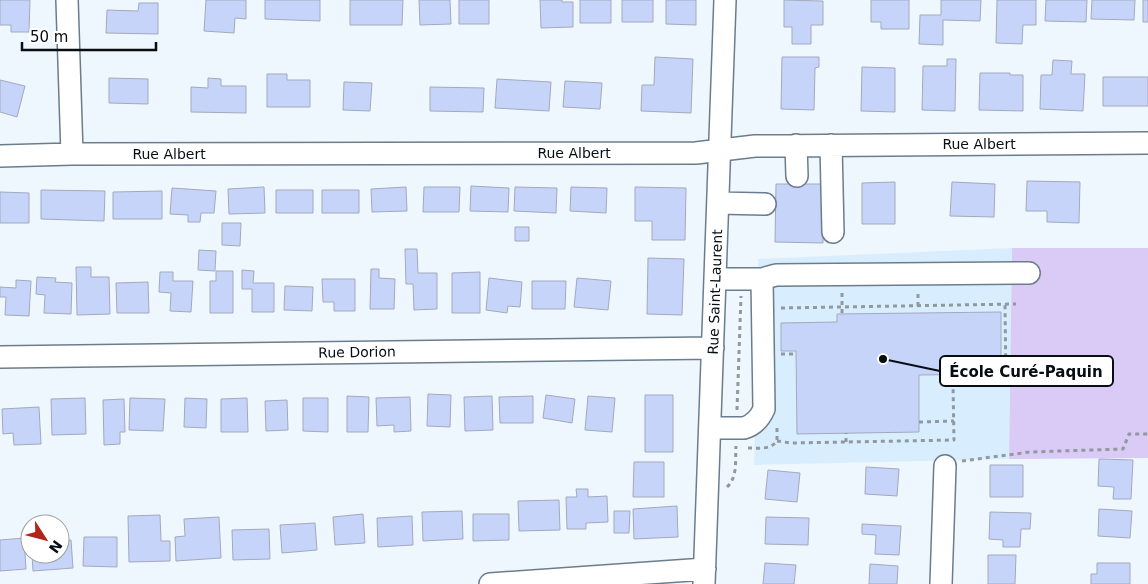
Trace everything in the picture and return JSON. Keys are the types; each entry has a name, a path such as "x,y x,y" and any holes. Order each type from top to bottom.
{"street":[{"path":"67,0 72,154"},
{"name":"Rue Saint-Laurent","path":"704,576 725,0"},
{"name":"Rue Albert","path":"0,156 72,154 696,153 755,146 796,145 1148,143"},
{"path":"796,145 797,176"},
{"path":"831,145 833,232"},
{"path":"718,203 765,204"},
{"path":"716,280 762,279 776,276 1029,273"},
{"path":"710,428 749,427 759,419 764,409 762,279"},
{"name":"Rue Dorion","path":"0,357 713,348"},
{"path":"941,584 945,466"},
{"path":"490,584 682,569 704,576"}],"path":[{"name":"Rue Saint-Laurent","path":"737,414 741,295"},
{"path":"918,299 918,306"},
{"path":"777,441 791,443 954,440 953,384 1006,383 1005,304"},
{"path":"774,308 842,305 1016,304"},
{"path":"842,305 842,314"},
{"path":"776,354 796,354"},
{"path":"919,422 954,421"},
{"path":"846,433 846,442"},
{"path":"945,466 954,462 1030,452 1123,449 1129,434 1148,434"},
{"path":"731,484 735,470 736,444"}],"shaded area":[{"path":"1012,248 1009,459 754,465 758,259"},
{"path":"1012,248 1148,248 1148,458 1009,459"}],"building":[{"path":"0,0 30,0 29,32 11,32 11,25 0,25"},
{"path":"206,0 246,0 246,19 235,18 234,33 204,31"},
{"path":"265,0 320,0 320,21 265,19"},
{"path":"350,0 403,0 402,25 350,25"},
{"path":"419,0 450,0 451,24 420,25"},
{"path":"459,0 489,0 489,24 459,24"},
{"path":"540,0 573,2 573,27 541,28"},
{"path":"580,0 611,0 611,23 580,23"},
{"path":"622,0 653,0 653,22 622,22"},
{"path":"666,0 696,0 696,25 666,24"},
{"path":"784,0 823,1 823,25 811,25 811,44 792,44 792,27 784,27"},
{"path":"871,0 909,0 909,29 881,29 881,22 871,22"},
{"path":"941,0 981,0 980,21 943,20 943,45 919,44 920,15 941,15"},
{"path":"997,0 1036,0 1036,25 1023,25 1022,44 996,43"},
{"path":"1046,0 1087,0 1086,22 1045,21"},
{"path":"1092,0 1135,0 1134,20 1091,19"},
{"path":"1143,0 1148,0 1148,22 1143,22"},
{"path":"139,3 158,3 158,34 106,33 107,10 138,11"},
{"path":"655,57 693,59 691,113 641,111 642,85 654,85"},
{"path":"782,57 819,57 819,67 815,68 814,110 781,109"},
{"path":"947,59 956,59 955,111 922,110 923,66 947,66"},
{"path":"1053,60 1072,61 1071,74 1085,74 1083,111 1040,109 1041,75 1052,75"},
{"path":"862,67 895,68 895,112 861,111"},
{"path":"980,73 1023,75 1023,111 979,110"},
{"path":"267,74 287,74 287,80 310,80 310,107 267,107"},
{"path":"1103,77 1148,77 1148,106 1103,106"},
{"path":"109,78 148,79 148,104 109,103"},
{"path":"208,78 221,79 221,86 246,86 246,113 191,112 191,87 208,88"},
{"path":"497,79 551,82 549,111 495,108"},
{"path":"0,80 25,86 17,117 0,112"},
{"path":"565,81 602,83 600,109 563,107"},
{"path":"344,82 372,83 370,111 343,110"},
{"path":"430,87 484,88 483,112 430,111"},
{"path":"1027,181 1080,182 1079,223 1047,222 1047,211 1026,211"},
{"path":"895,182 895,224 862,224 862,183"},
{"path":"952,182 995,184 994,217 950,216"},
{"path":"776,184 823,184 823,243 775,242"},
{"path":"471,186 509,188 508,212 470,211"},
{"path":"264,187 265,213 229,214 228,189"},
{"path":"406,187 407,211 372,212 371,189"},
{"path":"424,187 460,187 459,212 423,212"},
{"path":"515,187 557,188 556,213 514,211"},
{"path":"571,187 607,188 606,213 570,211"},
{"path":"635,187 686,188 685,240 652,240 652,221 635,221"},
{"path":"172,188 216,191 214,213 201,213 200,222 188,222 188,215 170,214"},
{"path":"41,190 105,191 104,221 41,219"},
{"path":"276,190 313,190 313,213 276,213"},
{"path":"322,190 359,190 359,213 322,213"},
{"path":"162,191 162,219 113,219 113,192"},
{"path":"0,192 29,193 29,223 0,223"},
{"path":"222,223 241,223 240,246 222,245"},
{"path":"515,227 529,227 529,241 515,241"},
{"path":"405,249 417,249 418,273 437,273 437,309 414,310 413,284 406,284"},
{"path":"199,250 216,251 215,271 198,270"},
{"path":"648,258 684,259 682,315 647,314"},
{"path":"76,267 91,267 91,277 109,277 110,314 77,315"},
{"path":"371,269 379,269 379,278 395,279 394,309 370,309"},
{"path":"242,270 254,271 253,283 274,283 274,312 252,312 252,289 242,289"},
{"path":"216,271 233,271 233,313 210,313 210,281 216,281"},
{"path":"160,272 173,272 173,281 193,281 191,312 170,311 171,293 159,292"},
{"path":"480,272 480,313 452,313 452,273"},
{"path":"37,277 56,278 55,282 72,283 71,314 44,313 45,295 36,294"},
{"path":"489,278 522,282 520,307 508,306 507,313 486,310"},
{"path":"577,278 611,281 608,310 574,307"},
{"path":"322,279 355,279 355,311 334,311 334,302 323,302"},
{"path":"16,280 31,281 29,316 5,315 6,297 0,297 0,287 16,288"},
{"path":"532,281 566,281 565,309 532,309"},
{"path":"148,282 149,313 117,313 116,283"},
{"path":"285,286 313,287 312,311 284,310"},
{"path":"1001,312 1001,374 919,375 919,432 797,434 796,351 781,351 781,323 837,322 837,314"},
{"path":"428,394 451,395 450,427 427,426"},
{"path":"546,395 575,399 572,423 543,418"},
{"path":"645,395 673,395 673,452 645,452"},
{"path":"347,396 369,397 368,432 347,432"},
{"path":"492,396 493,430 465,431 464,397"},
{"path":"533,396 533,423 500,423 499,397"},
{"path":"588,396 615,398 612,432 585,430"},
{"path":"410,397 411,431 394,432 394,425 377,426 376,398"},
{"path":"85,398 86,434 52,435 51,399"},
{"path":"130,398 165,399 163,431 129,430"},
{"path":"185,398 207,399 206,428 184,427"},
{"path":"247,398 248,432 221,432 221,399"},
{"path":"303,398 328,398 328,432 303,431"},
{"path":"124,399 125,432 120,432 120,444 104,445 103,400"},
{"path":"287,400 288,430 266,431 265,401"},
{"path":"39,407 41,444 14,445 13,433 3,434 2,409"},
{"path":"1099,459 1133,460 1131,499 1113,499 1114,487 1098,486"},
{"path":"634,462 664,462 664,497 633,497"},
{"path":"990,465 1023,465 1023,497 990,497"},
{"path":"866,467 899,469 897,496 865,494"},
{"path":"768,470 800,473 797,502 765,499"},
{"path":"576,489 588,489 588,497 607,496 608,522 586,523 586,529 567,529 566,497 577,497"},
{"path":"559,500 560,530 519,531 518,501"},
{"path":"677,506 678,537 634,539 633,509"},
{"path":"1099,509 1132,511 1130,538 1098,536"},
{"path":"462,511 463,539 423,541 422,512"},
{"path":"614,511 630,511 629,533 614,533"},
{"path":"990,512 1031,513 1030,529 1021,529 1020,547 1003,547 1003,540 989,539"},
{"path":"363,514 365,543 335,545 333,517"},
{"path":"473,514 509,514 509,540 473,541"},
{"path":"160,515 161,541 170,541 170,561 129,562 128,516"},
{"path":"412,516 413,545 378,547 377,518"},
{"path":"219,517 221,558 176,561 175,537 185,536 184,519"},
{"path":"766,517 809,518 808,545 765,544"},
{"path":"315,523 317,550 282,553 280,525"},
{"path":"862,524 901,526 899,555 875,554 876,535 862,534"},
{"path":"269,529 270,559 233,560 232,530"},
{"path":"84,537 117,537 117,567 83,566"},
{"path":"20,538 20,564 26,564 26,569 0,571 0,540"},
{"path":"70,540 73,568 33,571 33,564 70,564"},
{"path":"988,555 1016,555 1015,584 988,584"},
{"path":"765,563 796,565 794,584 763,584"},
{"path":"1097,563 1130,563 1130,584 1091,584 1091,574 1097,574"},
{"path":"870,564 898,566 897,584 869,584"}],"place":[{"name":"École Curé-Paquin","path":"883,359"}]}
